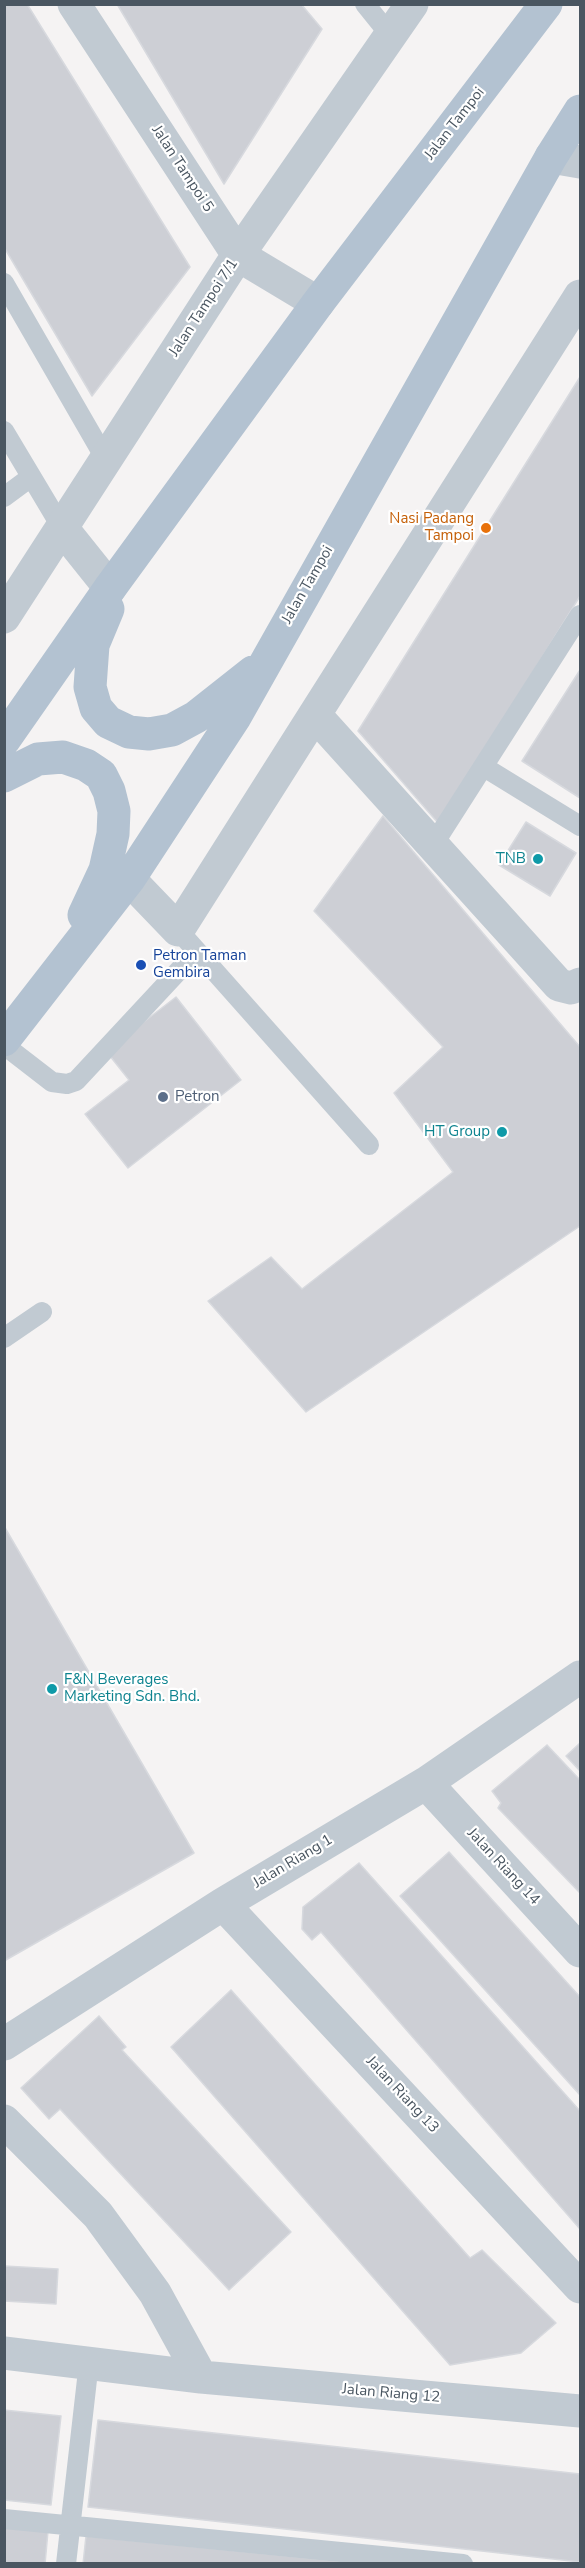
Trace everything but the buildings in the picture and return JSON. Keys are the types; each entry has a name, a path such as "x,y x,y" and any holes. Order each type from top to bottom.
{"main road":[{"name":"Jalan Tampoi","path":"4,740 117,578 318,303 544,9"},
{"name":"Jalan Tampoi","path":"4,1040 129,879 235,717 264,663 566,160 580,111"},
{"path":"117,578 93,645 90,672 90,687 96,708 108,722 129,732 149,734 172,730 196,717 264,663"},
{"path":"4,776 38,759 63,757 86,765 101,775 109,791 114,811 105,870 62,964"}],"street":[{"name":"Jalan Tampoi 5","path":"74,4 238,255 318,303"},
{"name":"Jalan Tampoi 7/1","path":"4,616 238,255 412,4"},
{"path":"129,879 187,940 316,716 580,296"},
{"path":"62,528 117,578"},
{"path":"316,716 559,985 576,986"},
{"name":"Jalan Riang 1","path":"4,2044 223,1904 426,1783 580,1677"},
{"name":"Jalan Riang 14","path":"426,1783 580,1951"},
{"name":"Jalan Riang 13","path":"223,1904 580,2287"},
{"path":"4,2121 98,2215 155,2293 201,2377"},
{"name":"Jalan Riang 12","path":"4,2353 201,2377 580,2411"}],"lane":[{"path":"365,4 390,35"},
{"path":"4,282 105,458"},
{"path":"4,431 62,528"},
{"path":"4,497 31,477"},
{"path":"433,845 580,615"},
{"path":"484,767 580,826"},
{"path":"4,1045 52,1082 76,1082 187,940 369,1145"},
{"path":"4,1338 42,1312"},
{"path":"66,2564 88,2362"},
{"path":"4,2519 463,2564"}],"place":[{"name":"Nasi Padang Tampoi","path":"486,528"},
{"name":"TNB","path":"538,859"},
{"name":"Petron Taman Gembira","path":"141,965"},
{"name":"Petron","path":"163,1097"},
{"name":"HT Group","path":"502,1132"},
{"name":"F&N Beverages Marketing Sdn. Bhd.","path":"52,1689"}]}
